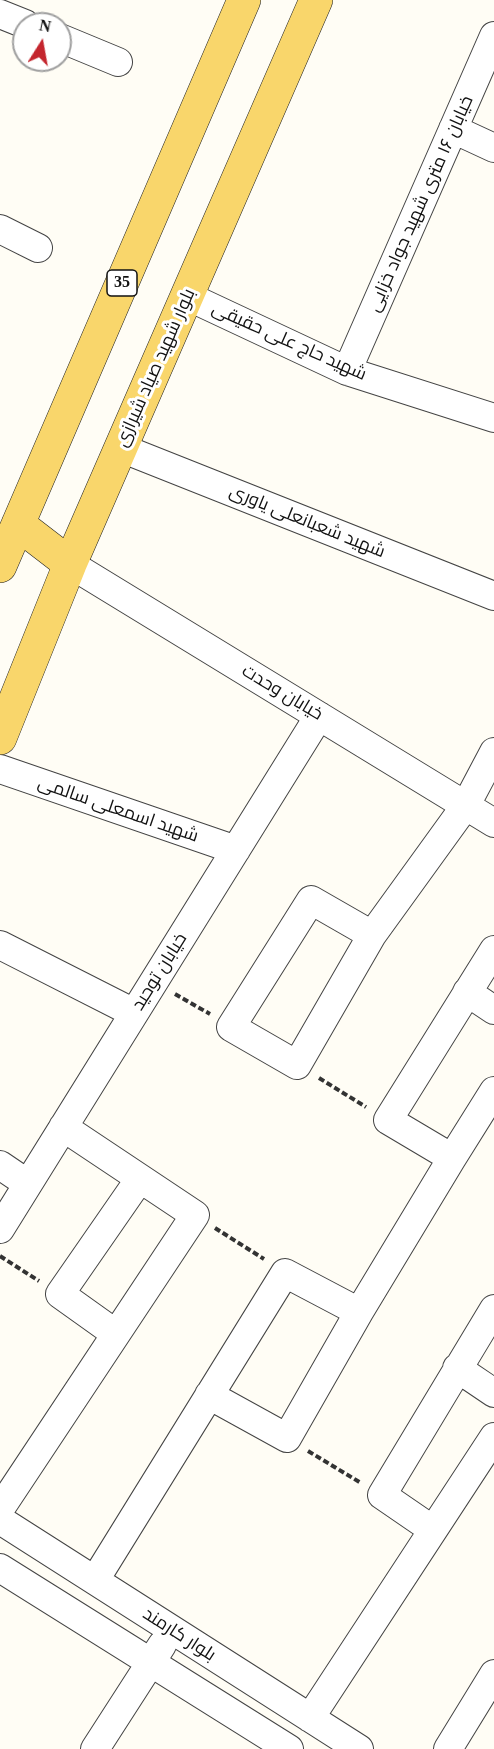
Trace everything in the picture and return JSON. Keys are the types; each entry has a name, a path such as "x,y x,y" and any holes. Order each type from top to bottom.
{"main road":[{"name":"35","path":"0,566 9,519 244,0"},
{"name":"بلوار شهید صیاد شیرازی","path":"0,738 70,564 316,0"},
{"path":"9,519 70,564"}],"street":[{"name":"خیابان ۱۶ متری شهید جواد خزایی","path":"347,371 494,36"},
{"path":"72,43 118,62"},
{"path":"453,129 494,148"},
{"path":"0,230 38,248"},
{"name":"شهید حاج علی حقیقی","path":"187,296 347,371 494,418"},
{"name":"شهید شعبانعلی یاوری","path":"121,448 494,596"},
{"name":"خیابان وحدت","path":"70,564 494,823"},
{"name":"خیابان توحید","path":"0,1229 319,716"},
{"path":"372,935 311,900 231,1027 297,1065 372,935 466,806 494,752"},
{"name":"شهید اسمعلی سالمی","path":"0,769 236,850"},
{"path":"0,945 134,1013"},
{"path":"452,1158 388,1120 494,950"},
{"path":"468,992 494,1010"},
{"path":"209,1395 287,1438 359,1312 494,1091"},
{"path":"0,1509 195,1215 139,1180 63,1127"},
{"path":"0,1166 28,1184"},
{"path":"116,1334 60,1294 139,1180"},
{"path":"95,1580 285,1273 359,1312"},
{"path":"433,1530 382,1495 494,1309"},
{"path":"457,1368 494,1393"},
{"path":"310,1718 494,1437"},
{"name":"بلوار کارمند","path":"0,1520 358,1749"},
{"name":"بلوار کارمند","path":"0,1568 152,1661 289,1749"},
{"path":"95,1749 172,1630"},
{"path":"448,1749 494,1674"}],"path":[{"path":"154,981 231,1027"},
{"path":"297,1065 388,1120"},
{"path":"195,1215 285,1273"},
{"path":"0,1256 60,1294"},
{"path":"287,1438 382,1495"}]}
